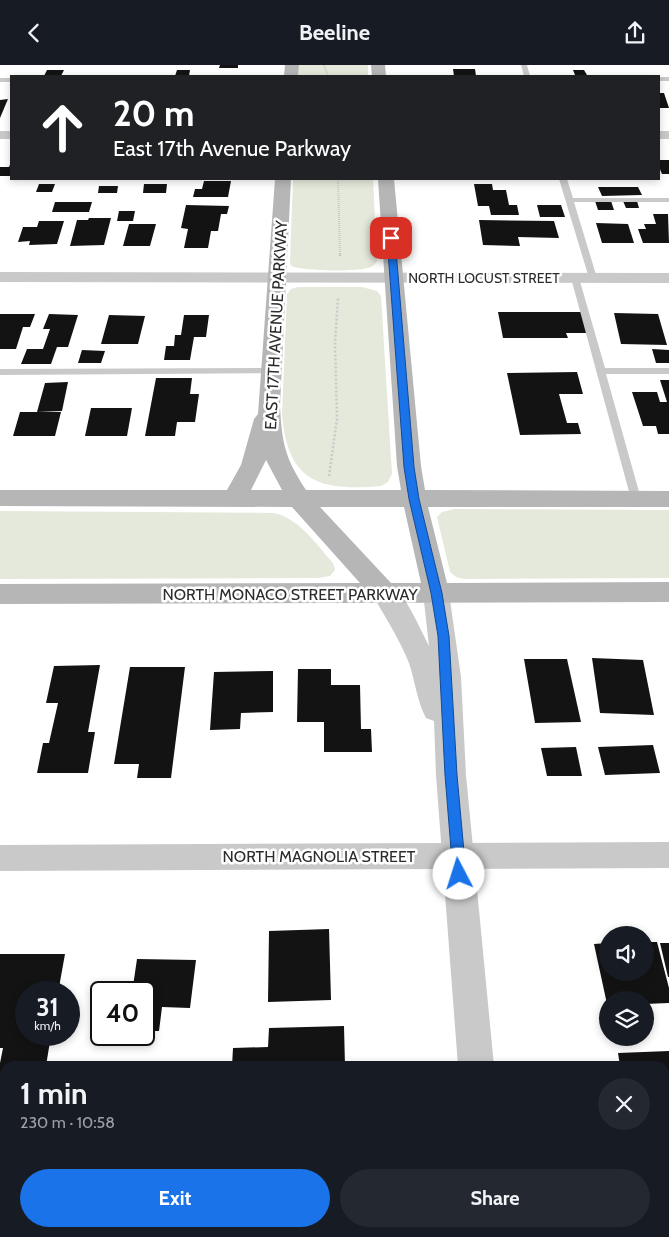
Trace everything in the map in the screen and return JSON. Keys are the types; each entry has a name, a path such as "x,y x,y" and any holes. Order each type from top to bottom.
{"main road":[{"name":"EAST 17TH AVENUE PARKWAY","path":"283,180 269,406 270,439 280,468 299,499 385,593"},
{"path":"386,180 409,467 414,499 436,593"},
{"path":"234,499 253,465 269,406"},
{"path":"0,498 669,499"},
{"name":"NORTH MONACO STREET PARKWAY","path":"0,594 669,592"}],"street":[{"name":"NORTH LOCUST STREET","path":"0,277 669,278"},
{"name":"EAST 17TH AVENUE PARKWAY","path":"385,593 404,621 418,647 426,668 451,775"},
{"path":"436,593 447,677 451,775 476,1061"},
{"name":"NORTH MAGNOLIA STREET","path":"0,858 669,855"}],"lane":[{"path":"564,180 594,278"},
{"path":"570,200 669,200"},
{"path":"575,278 636,499"},
{"path":"0,372 271,371"},
{"path":"602,371 669,371"}],"path":[{"path":"328,477 336,428 336,313 341,279 338,180"}],"shaded area":[{"path":"299,65 368,65 368,75 298,75"},
{"path":"293,180 373,180 377,261 374,265 361,269 317,270 291,266"},
{"path":"298,287 362,287 377,291 381,296 392,474 388,482 381,486 341,487 324,484 311,478 300,469 291,455 285,438 282,415 287,294 291,289"},
{"path":"454,509 669,510 669,578 464,579 456,577 450,572 437,517 442,512"},
{"path":"0,511 274,513 300,526 333,563 335,570 330,576 318,578 0,579"}],"building":[{"path":"220,65 238,65 238,68 219,68"},
{"path":"453,69 475,69 476,75 454,75"},
{"path":"47,70 64,70 62,75 44,75"},
{"path":"177,70 190,70 189,75 175,75"},
{"path":"573,70 584,70 587,75 575,75"},
{"path":"660,93 664,93 669,108 660,108"},
{"path":"8,99 0,118 0,100"},
{"path":"660,160 669,160 669,174 662,174"},
{"path":"10,164 10,176 0,176 0,167 9,167"},
{"path":"204,181 231,181 228,197 193,197 195,189 202,189"},
{"path":"39,184 55,184 52,192 36,192"},
{"path":"144,184 167,184 166,193 143,193"},
{"path":"474,184 492,184 493,190 506,190 509,205 517,205 519,215 491,215 489,206 478,206"},
{"path":"99,186 118,186 117,193 98,193"},
{"path":"598,187 638,187 642,195 602,196"},
{"path":"595,201 611,201 614,210 598,210"},
{"path":"623,201 637,201 639,208 626,208"},
{"path":"55,202 92,202 89,212 52,212"},
{"path":"186,205 229,206 227,214 221,214 218,231 211,231 208,248 184,248 188,229 181,228"},
{"path":"537,205 561,205 565,217 540,217"},
{"path":"119,211 135,211 133,221 117,221"},
{"path":"653,214 668,214 669,243 643,243 638,229 646,229 644,224 656,224"},
{"path":"89,218 111,218 104,245 70,246 77,220 88,220"},
{"path":"479,220 554,221 559,238 518,237 520,246 483,245"},
{"path":"39,221 64,221 57,244 29,245 30,241 18,242 23,227 37,227"},
{"path":"596,223 628,224 634,243 602,243"},
{"path":"129,224 156,224 150,246 123,246"},
{"path":"498,312 583,312 588,333 566,333 568,338 503,338"},
{"path":"614,313 658,314 667,345 621,344"},
{"path":"0,314 35,314 30,327 23,327 16,349 0,349"},
{"path":"49,314 78,315 68,347 57,347 51,364 21,364 27,349 43,349 50,329 43,329"},
{"path":"109,315 145,316 138,344 101,344"},
{"path":"184,315 209,315 206,337 194,337 190,360 164,360 166,346 174,346 175,335 181,335"},
{"path":"652,349 669,350 669,363 656,363"},
{"path":"82,350 105,351 101,363 78,363"},
{"path":"577,372 583,394 559,394 567,423 578,423 581,434 520,435 507,373"},
{"path":"156,378 192,378 190,394 199,394 195,422 177,422 175,436 145,436"},
{"path":"660,380 669,380 669,434 658,434 656,426 643,426 632,392 657,392 660,402 667,402"},
{"path":"68,382 62,411 37,412 45,383"},
{"path":"91,408 132,408 127,436 85,436"},
{"path":"20,412 61,412 55,436 13,436"},
{"path":"592,658 643,660 654,715 600,713"},
{"path":"524,659 567,659 581,722 535,723"},
{"path":"100,665 88,732 95,732 88,773 37,773 43,743 49,743 58,703 46,703 54,666"},
{"path":"130,667 185,667 171,778 137,778 139,764 114,764"},
{"path":"298,669 331,669 331,685 360,685 361,729 371,729 372,752 324,752 324,722 297,722"},
{"path":"273,671 273,712 241,713 240,729 210,730 214,672"},
{"path":"653,745 660,773 605,775 598,747"},
{"path":"576,747 582,776 547,776 541,748"},
{"path":"329,929 331,1000 268,1002 269,931"},
{"path":"654,942 657,942 669,988 669,1003 654,1004 654,991 604,991 602,981 654,981"},
{"path":"660,943 669,943 669,977 668,977"},
{"path":"594,944 599,944 599,967"},
{"path":"0,954 65,954 60,981 15,981 15,1046 49,1046 47,1061 0,1061 3,1048 0,1048"},
{"path":"137,959 196,960 190,1008 162,1007 159,1031 155,1031 155,981 134,981"},
{"path":"344,1026 345,1061 232,1061 233,1048 268,1047 269,1028"},
{"path":"669,1051 669,1061 619,1061 618,1053"}],"route":[{"path":"391,238 409,467 414,499 436,593 443,636 459,874"}]}
